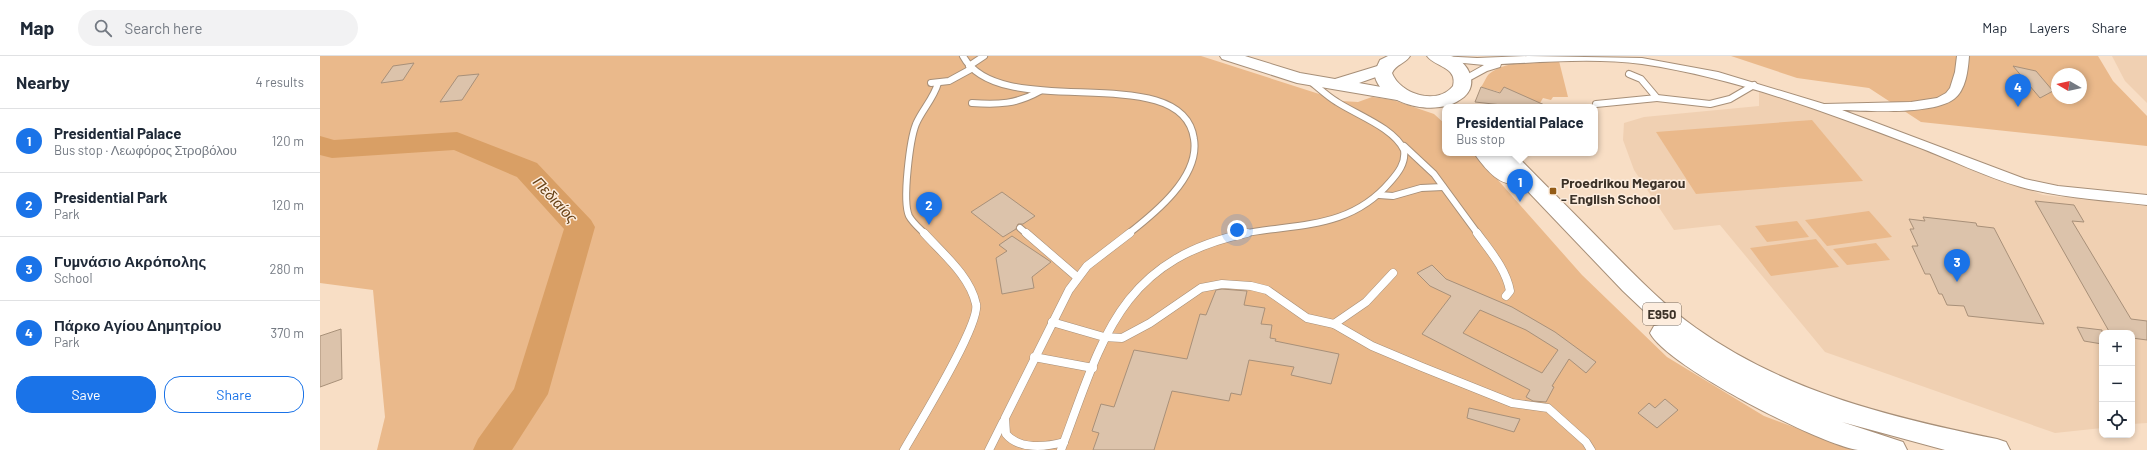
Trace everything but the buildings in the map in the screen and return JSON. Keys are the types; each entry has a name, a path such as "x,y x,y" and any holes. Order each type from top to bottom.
{"main road":[{"path":"1235,57 1310,81 1410,98 1439,100 1462,92 1458,68 1440,57"},
{"path":"1329,84 1361,78 1388,61"},
{"path":"1388,61 1384,80 1387,85 1442,114"},
{"name":"E950","path":"1487,156 1624,299 1660,332 1689,355 1725,379 1765,400 1857,439 1894,450"},
{"name":"E950","path":"1505,156 1658,310 1688,335 1724,360 1766,382 1812,403 1929,436 1997,450"}],"street":[{"path":"1821,106 1901,106 1937,102 1949,97 1956,88 1963,56"},
{"path":"1440,57 1475,62 1580,57 1647,62 1706,73 1754,85 1821,106 2023,183 2058,190 2147,200"},
{"path":"1462,92 1483,69 1520,60"}],"lane":[{"path":"963,56 970,67 992,80 1040,90 1123,95 1152,99 1178,110 1187,117 1195,133 1196,147 1193,160 1186,177 1174,193 1156,211 1087,266 1077,277 1034,357 989,450"},
{"path":"904,450 968,337 976,305 966,280 909,216 905,201 911,144 916,124 936,90 934,83 949,81 984,56"},
{"path":"1629,74 1638,76 1644,80 1652,94 1657,98"},
{"path":"1310,81 1336,102 1393,136 1420,160 1443,187 1500,265 1508,280 1510,291 1506,296"},
{"path":"1596,104 1657,98 1713,104 1740,94 1754,85"},
{"path":"972,103 1007,106 1025,100 1040,90"},
{"path":"1060,450 1104,337 1117,312 1152,274 1178,256 1198,246 1226,238 1330,222 1350,215 1379,195 1390,184 1404,162 1405,150 1400,143"},
{"path":"1379,195 1390,198 1399,196 1414,189 1443,187"},
{"path":"1020,228 1077,277"},
{"path":"1334,324 1372,300 1393,273"},
{"path":"1052,322 1104,337 1122,338 1134,333 1172,309 1201,288 1222,284 1252,286 1266,290 1307,318 1334,324 1372,346 1512,403 1531,407 1548,408 1586,442 1591,450"},
{"path":"1034,357 1093,368"},
{"path":"1005,418 1004,429 1007,437 1013,441 1032,447 1045,447 1064,442"}],"shaded area":[{"path":"320,56 1201,56 1341,101 1358,102 1372,97 1393,100 1434,114 1442,121 1442,156 1477,156 1582,275 1667,357 1764,416 1856,450 377,450 385,417 373,290 320,283"},
{"path":"1731,56 2098,56 2113,81 2147,116 2147,146 1921,122 1869,88 1797,78"},
{"path":"2112,56 2147,56 2147,103 2125,81"},
{"path":"1559,61 1568,97 1553,97 1551,100 1543,98 1540,103 1481,87 1489,74 1504,66 1523,62"},
{"path":"1759,92 1821,109 2043,195 2147,206 2147,423 2135,424 2135,330 2099,330 2099,428 2055,433 1825,352 1720,225 1674,230 1634,170 1623,140 1624,123 1644,117 1759,106"},
{"path":"1812,120 1863,181 1696,194 1656,132"},
{"path":"1869,211 1892,237 1827,246 1805,220"},
{"path":"1797,221 1809,237 1767,242 1755,226"},
{"path":"1816,239 1839,267 1771,276 1750,248"},
{"path":"1876,243 1890,260 1847,265 1833,249"}],"waterway":[{"name":"Πεδιαίος","path":"320,145 332,149 457,141 527,170 580,227 530,394 491,450"}],"place":[{"name":"Πάρκο Αγίου Δημητρίου","path":"2018,107"},
{"name":"Proedrikou Megarou - English School","path":"1553,191"},
{"name":"Presidential Palace","path":"1520,202"},
{"name":"Presidential Park","path":"929,225"},
{"name":"Γυμνάσιο Ακρόπολης","path":"1957,282"}]}
